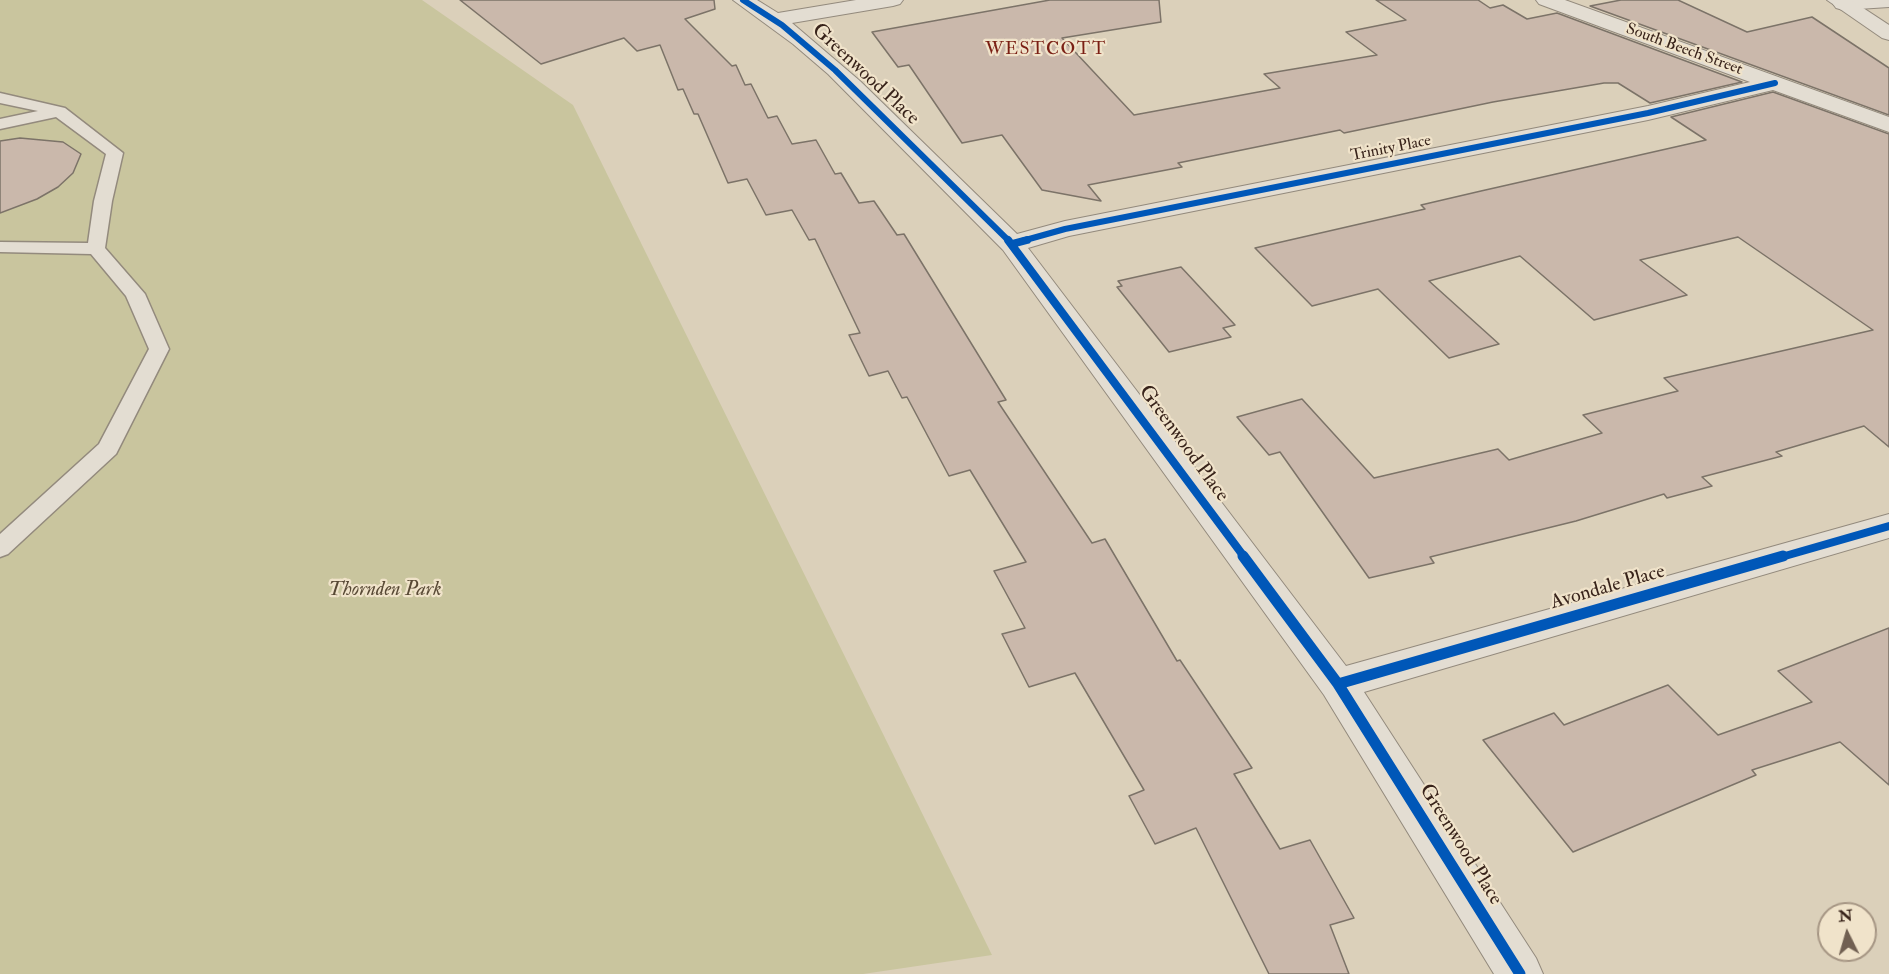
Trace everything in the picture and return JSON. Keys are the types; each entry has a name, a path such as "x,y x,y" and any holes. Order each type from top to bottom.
{"street":[{"name":"Greenwood Place","path":"743,0 777,19 829,63 981,209 1012,244 1338,684 1520,974"},
{"path":"777,19 893,0"},
{"name":"South Beech Street","path":"1546,0 1889,125"},
{"path":"1840,2 1889,1"},
{"path":"1840,2 1889,34"},
{"name":"Trinity Place","path":"1012,244 1065,230 1648,113 1775,83"},
{"name":"Avondale Place","path":"1338,684 1889,526"}],"lane":[{"path":"0,98 60,111 115,153 103,201 96,249"},
{"path":"0,124 60,111"},
{"path":"0,248 96,249 135,294 159,350 108,449 0,548"}],"green space":[{"name":"Thornden Park","path":"0,0 422,0 573,105 992,955 863,974 0,974"}],"building":[{"path":"460,0 714,0 715,9 685,19 732,66 736,65 745,85 751,84 768,118 777,116 792,144 816,140 835,174 841,173 859,203 874,201 897,235 904,234 1006,400 998,402 1092,543 1105,539 1177,661 1180,660 1252,768 1234,774 1280,849 1310,840 1354,918 1330,925 1349,974 1269,974 1196,828 1155,844 1129,796 1144,790 1075,673 1029,687 1002,634 1025,628 994,571 1026,562 970,470 949,476 907,397 902,398 888,371 869,376 849,335 860,333 815,239 809,240 792,210 766,215 747,179 728,183 698,114 694,114 683,89 678,90 660,45 637,51 624,38 541,64"},
{"path":"1050,0 1159,0 1161,22 1062,38 1134,115 1280,88 1264,74 1377,55 1346,32 1406,20 1376,0 1478,0 1490,8 1503,5 1527,19 1557,13 1742,82 1650,103 1618,83 1604,83 1493,102 1344,133 1340,130 1178,163 1182,167 1088,185 1101,201 1042,190 1002,135 962,143 909,65 898,67 872,32"},
{"path":"1621,0 1678,0 1747,32 1812,17 1889,68 1889,115 1590,6"},
{"path":"1773,92 1889,134 1889,447 1864,426 1776,452 1782,456 1702,477 1712,486 1667,498 1664,494 1576,521 1430,557 1434,563 1369,578 1280,452 1269,455 1237,417 1302,399 1374,478 1498,449 1509,460 1602,433 1583,415 1678,391 1664,378 1873,330 1738,237 1640,260 1687,295 1594,320 1520,256 1429,281 1499,344 1449,358 1378,289 1312,306 1255,248 1425,209 1421,205 1706,140 1671,117"},
{"path":"20,138 63,142 81,154 73,173 58,187 37,199 0,213 0,141"},
{"path":"1181,267 1235,325 1223,328 1231,337 1169,352 1117,287 1122,286 1118,281"},
{"path":"1889,628 1889,785 1840,742 1752,770 1756,775 1573,852 1483,740 1554,713 1564,725 1668,685 1718,735 1812,702 1778,671"}],"cycle path":[{"path":"743,0 801,39 950,180 1012,244 1338,684 1520,974"},
{"path":"1012,244 1065,229 1648,113 1775,83"},
{"path":"1338,684 1889,526"}],"district":[{"name":"WESTCOTT","path":"1046,50"}]}
